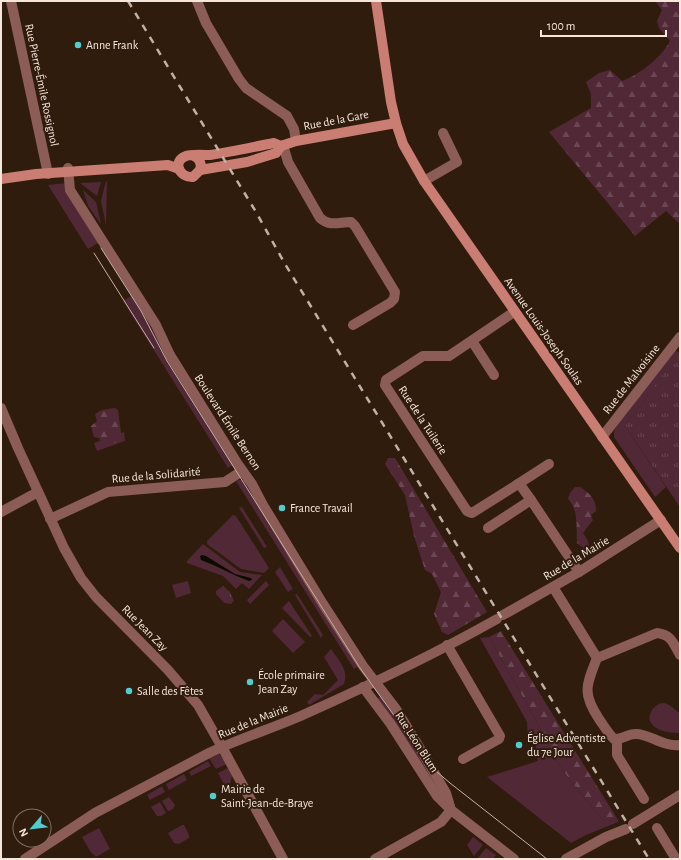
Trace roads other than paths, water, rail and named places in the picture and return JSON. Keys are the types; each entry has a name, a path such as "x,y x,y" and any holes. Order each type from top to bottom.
{"main road":[{"name":"Avenue Louis-Joseph Soulas","path":"376,1 391,102 396,123 406,150 424,181 514,312 680,548"},
{"name":"Rue de la Gare","path":"282,146 274,144 220,154 194,156 187,155 181,159 179,165 183,175 189,177 195,176 200,170 247,162 276,153 282,146 296,141 396,123"},
{"path":"194,156 199,160 201,167 200,170"},
{"name":"Rue de la Gare","path":"1,174 179,165"},
{"name":"Rue de la Gare","path":"1,179 48,171"}],"street":[{"name":"Rue Pierre-Émile Rossignol","path":"11,1 48,171"},
{"path":"197,1 206,23 239,79 246,88 287,116 294,129 296,141"},
{"path":"424,181 457,162 443,133"},
{"path":"282,146 288,162 320,218 332,224 351,222 355,226 395,292 394,299 390,303 353,325"},
{"name":"Boulevard Émile Bernon","path":"68,170 70,190 156,325 170,355 242,471 252,484 263,505 320,598 363,666 376,682"},
{"name":"Rue de la Tuilerie","path":"514,312 449,356 423,356 386,380 385,385 467,511 472,513 518,484"},
{"name":"Rue de Malvoisine","path":"602,437 680,337"},
{"path":"472,341 494,375"},
{"name":"Rue Jean Zay","path":"1,408 50,519 64,548 85,582 96,597 186,690 198,705 283,859"},
{"path":"549,464 518,484 531,500 579,572"},
{"name":"Rue de la Solidarité","path":"50,519 108,492 225,482 242,471"},
{"path":"1,512 38,492"},
{"path":"488,528 531,500"},
{"name":"Rue de la Mairie","path":"25,859 95,812 222,747 304,714 376,682 500,617 579,572 661,520"},
{"path":"553,587 597,658 588,687 588,701 611,737 617,740 636,734 666,744 680,746"},
{"path":"597,658 657,633 665,634 671,638 680,655"},
{"path":"447,645 500,736 499,739 463,759"},
{"name":"Rue Léon Blum","path":"376,682 396,709 418,744 446,793 451,810"},
{"name":"Rue Léon Blum","path":"363,688 390,723 437,796 451,810 514,859"},
{"path":"617,740 617,755 644,799"},
{"path":"566,859 629,826 680,795"},
{"path":"375,859 441,822 451,810"},
{"path":"657,828 676,859"}],"tram line":[{"path":"101,248 141,311 167,361 360,668 416,749 430,766 450,783 547,859"},
{"path":"94,253 154,348"}],"railway":[{"path":"128,1 256,212 285,264 649,859"}],"place":[{"name":"Anne Frank","path":"78,45"},
{"name":"France Travail","path":"282,508"},
{"name":"École primaire Jean Zay","path":"250,682"},
{"name":"Salle des Fêtes","path":"129,691"},
{"name":"Église Adventiste du 7e Jour","path":"519,745"},
{"name":"Mairie de Saint-Jean-de-Braye","path":"213,796"}]}
